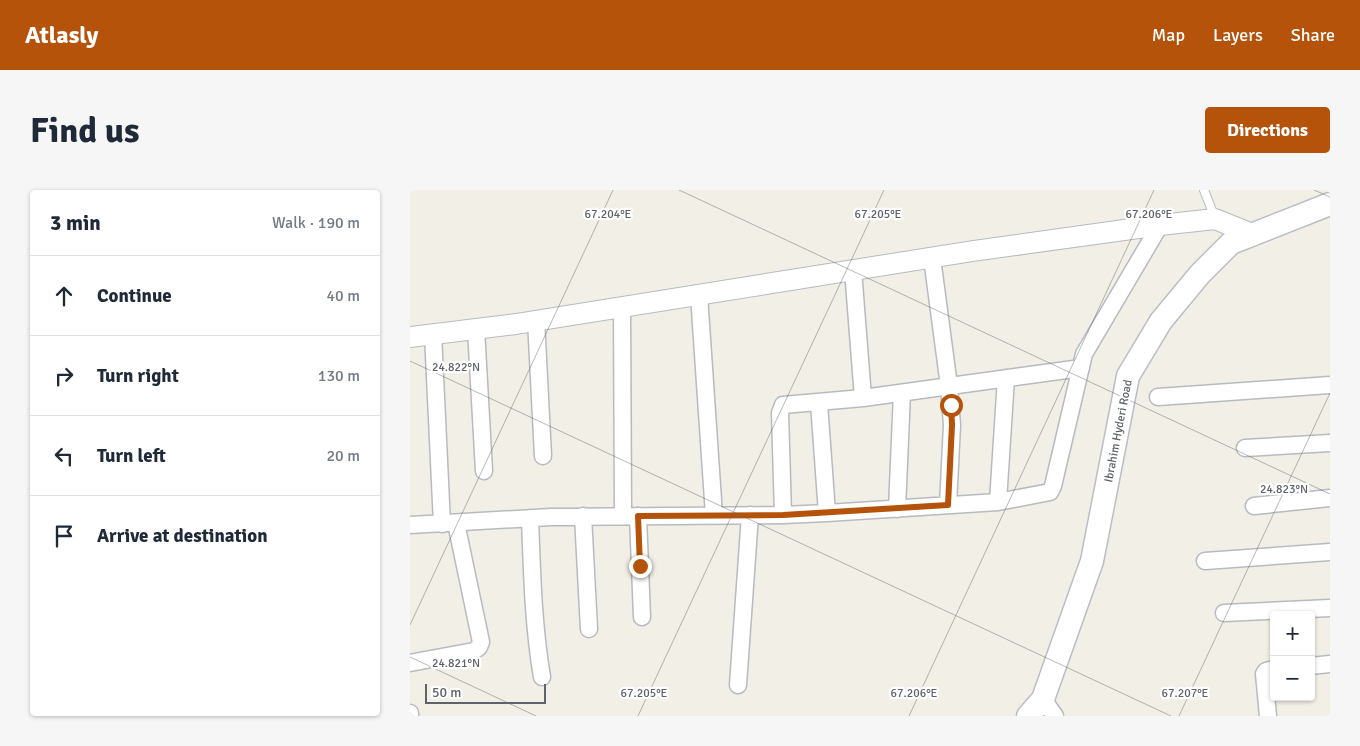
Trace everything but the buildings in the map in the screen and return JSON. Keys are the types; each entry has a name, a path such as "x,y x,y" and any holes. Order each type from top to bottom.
{"main road":[{"name":"Ibrahim Hyderi Road","path":"1028,716 1049,707 1092,561 1128,376 1161,321 1200,274 1231,243 1330,204"}],"street":[{"path":"410,337 622,307 932,258 1215,219 1252,234"},
{"path":"410,525 583,516 827,513 998,502 1050,492 1084,354 1160,226"},
{"path":"932,258 950,386 952,425 948,505"},
{"path":"853,270 863,398"},
{"path":"699,294 714,515"},
{"path":"622,307 631,516 642,617"},
{"path":"536,320 543,456"},
{"path":"476,329 484,472"},
{"path":"410,663 474,651 481,642 449,523 433,334"},
{"path":"783,515 781,407 902,393 1081,368"},
{"path":"998,502 1006,378"},
{"path":"1158,397 1330,385"},
{"path":"897,509 902,393"},
{"path":"819,403 827,513"},
{"path":"1245,448 1330,443"},
{"path":"1254,506 1330,498"},
{"path":"738,685 750,515"},
{"path":"583,516 589,629"},
{"path":"530,518 534,616 542,677"},
{"path":"1205,561 1330,552"},
{"path":"1224,613 1330,608"},
{"path":"1315,666 1330,664"},
{"path":"1268,716 1264,674 1270,670"}],"lane":[{"path":"1204,190 1215,219"}],"route":[{"path":"640,566 638,516 783,515 948,505 952,425 951,405"}]}
